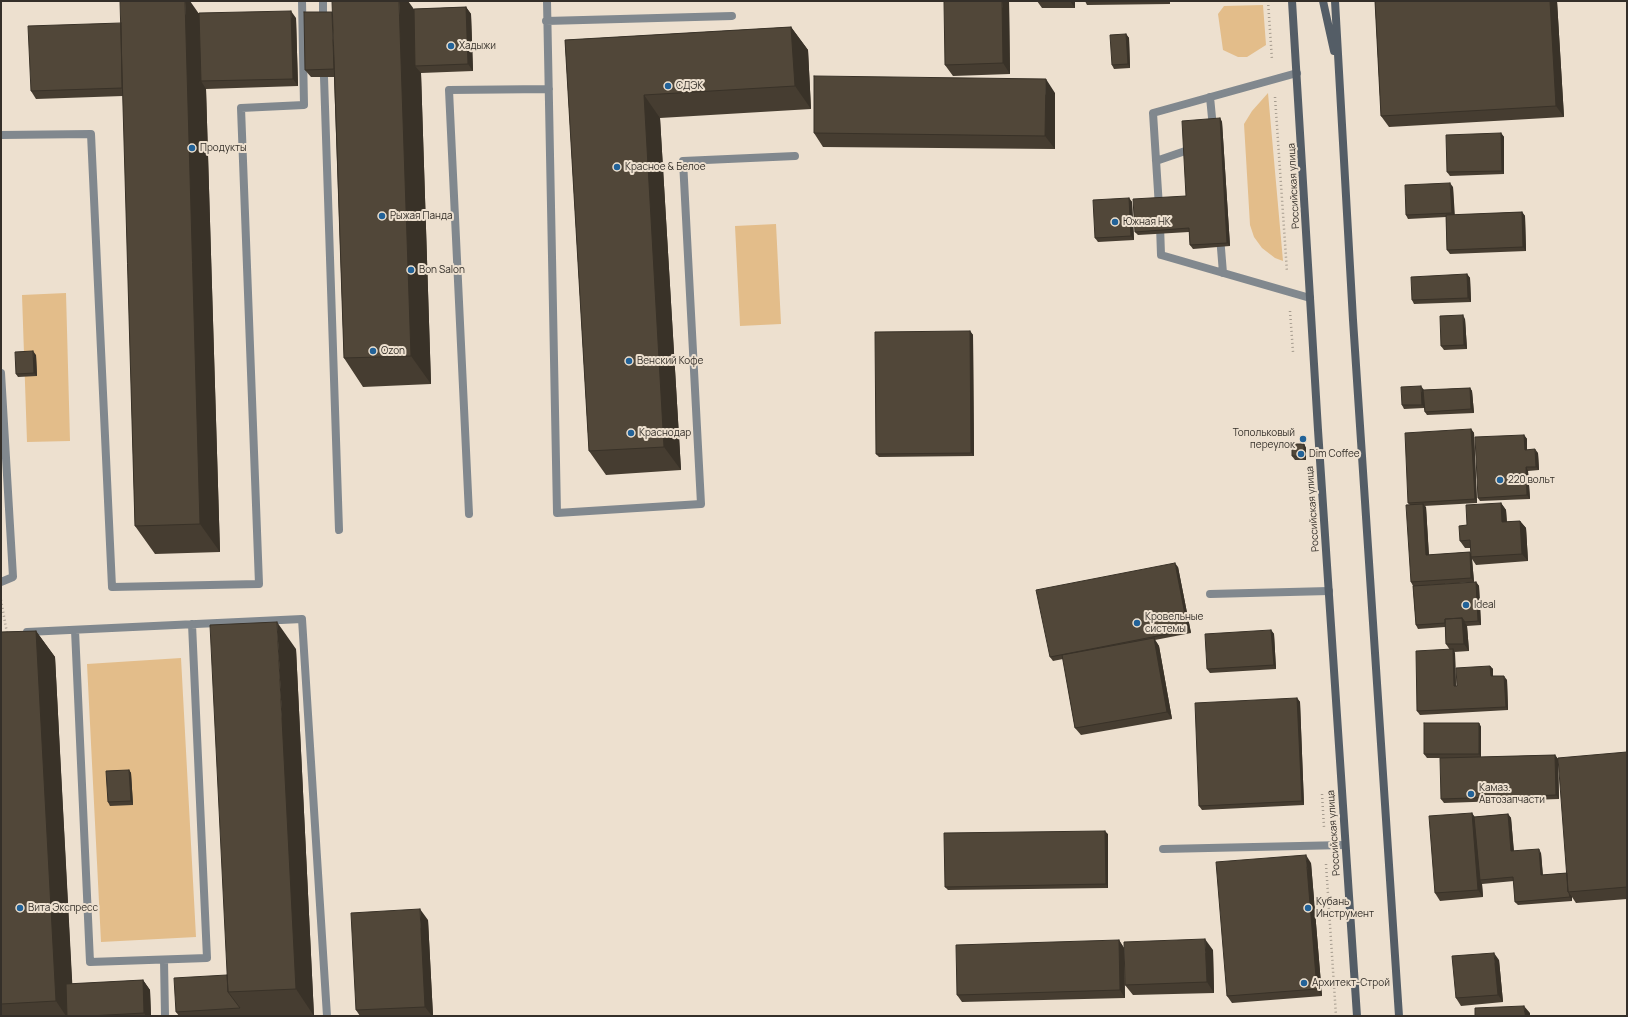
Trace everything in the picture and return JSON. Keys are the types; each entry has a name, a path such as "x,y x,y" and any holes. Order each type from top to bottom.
{"main road":[{"name":"Российская улица","path":"1292,1 1356,1016"},
{"path":"1323,1 1339,71"},
{"path":"1335,1 1355,344 1399,1016"}],"lane":[{"path":"1,135 92,134 112,587 259,584 241,108 304,105 302,1"},
{"path":"323,1 323,19"},
{"path":"547,1 546,21 549,89 557,513 701,504 682,160 795,156"},
{"path":"546,21 732,16"},
{"path":"1297,73 1153,113 1156,161 1162,209 1161,255 1310,298"},
{"path":"324,77 339,530"},
{"path":"469,514 449,90 549,89"},
{"path":"1210,97 1213,134"},
{"path":"1156,161 1199,147"},
{"path":"1220,229 1223,273"},
{"path":"1,373 13,577 1,582"},
{"path":"1210,594 1328,591"},
{"path":"7,633 302,619 327,1016"},
{"path":"75,630 90,962 207,958 192,624"},
{"path":"1163,849 1345,844"},
{"path":"164,960 165,1016"}],"path":[{"path":"1,600 7,633"}],"shaded area":[{"path":"1263,5 1266,45 1247,57 1238,57 1223,50 1218,14 1224,6"},
{"path":"1268,93 1283,261 1275,258 1262,248 1254,237 1250,225 1244,124 1252,111"},
{"path":"776,224 781,324 740,326 735,226"},
{"path":"66,293 70,441 27,442 22,295"},
{"path":"181,658 196,937 101,942 87,664"}],"building":[{"path":"120,1 185,1 200,524 135,526"},
{"path":"332,1 399,1 411,356 344,358"},
{"path":"944,1 1002,1 1003,63 945,65"},
{"path":"1375,1 1550,1 1556,106 1381,116"},
{"path":"466,7 468,64 415,66 414,9"},
{"path":"291,11 293,79 201,81 199,13"},
{"path":"304,12 332,12 334,69 305,70"},
{"path":"121,23 122,88 31,91 28,26"},
{"path":"791,27 795,86 644,95 664,447 589,451 565,40"},
{"path":"1126,34 1128,64 1112,65 1110,35"},
{"path":"814,76 1046,79 1045,136 814,133"},
{"path":"1220,118 1227,243 1190,245 1189,228 1135,232 1133,199 1186,196 1182,121"},
{"path":"1501,133 1502,171 1447,172 1446,135"},
{"path":"1450,183 1452,213 1406,215 1405,185"},
{"name":"Южная НК","path":"1129,198 1131,236 1095,238 1093,200"},
{"path":"1522,212 1523,247 1447,250 1446,215"},
{"path":"1467,274 1468,298 1412,300 1411,277"},
{"path":"1463,315 1464,345 1441,346 1440,316"},
{"path":"970,331 971,453 876,454 875,332"},
{"path":"33,351 34,373 16,374 15,352"},
{"path":"1421,386 1422,405 1402,405 1401,387"},
{"path":"1470,388 1471,409 1425,412 1423,390"},
{"path":"1471,429 1475,499 1408,503 1405,433"},
{"path":"1524,435 1525,450 1535,449 1536,467 1526,467 1527,495 1478,498 1475,437"},
{"path":"1292,444 1304,444 1304,456 1292,456"},
{"path":"1501,503 1502,522 1520,521 1522,554 1471,557 1470,540 1460,541 1459,526 1467,525 1466,505"},
{"path":"1423,504 1426,555 1470,552 1471,578 1411,582 1406,505"},
{"path":"1175,563 1188,630 1050,657 1036,590"},
{"path":"1476,582 1478,621 1465,622 1462,618 1445,619 1445,623 1416,625 1413,586"},
{"path":"1462,618 1464,644 1446,644 1445,619"},
{"path":"277,622 296,989 228,992 210,625"},
{"path":"1271,630 1274,665 1207,669 1205,634"},
{"path":"36,631 56,1001 1,1004 1,632"},
{"path":"1154,638 1167,712 1075,728 1062,655"},
{"path":"1453,649 1454,686 1457,686 1456,668 1490,666 1491,676 1504,676 1506,707 1417,711 1416,651"},
{"path":"1297,698 1302,801 1199,806 1195,703"},
{"path":"1424,723 1479,723 1479,754 1424,754"},
{"path":"1627,752 1627,887 1568,892 1558,758"},
{"path":"1555,755 1556,795 1441,799 1440,758"},
{"path":"129,770 131,801 108,802 106,771"},
{"path":"1472,813 1478,890 1435,893 1429,816"},
{"path":"1508,814 1511,851 1539,849 1541,875 1567,873 1568,892 1570,897 1515,902 1513,877 1480,880 1474,817"},
{"path":"1105,831 1106,884 945,887 944,833"},
{"path":"1306,855 1317,989 1227,996 1216,862"},
{"path":"420,909 425,1007 356,1010 351,913"},
{"path":"1205,939 1207,982 1125,985 1124,942"},
{"path":"1119,940 1120,990 957,995 956,945"},
{"path":"1494,953 1498,995 1456,998 1452,956"},
{"path":"227,975 228,992 240,1008 176,1012 174,978"},
{"path":"143,980 144,1013 67,1016 66,984"},
{"path":"1524,1006 1525,1016 1475,1016 1475,1008"}],"place":[{"name":"Хадыжи","path":"451,46"},
{"name":"СДЭК","path":"668,86"},
{"name":"Продукты","path":"192,148"},
{"name":"Красное & Белое","path":"617,167"},
{"name":"Рыжая Панда","path":"382,216"},
{"name":"Южная НК","path":"1115,222"},
{"name":"Bon Salon","path":"411,270"},
{"name":"Ozon","path":"373,351"},
{"name":"Венский Кофе","path":"629,361"},
{"name":"Краснодар","path":"631,433"},
{"name":"Топольковый переулок","path":"1303,439"},
{"name":"Dim Coffee","path":"1301,454"},
{"name":"220 вольт","path":"1500,480"},
{"name":"Ideal","path":"1466,605"},
{"name":"Кровельные системы","path":"1137,623"},
{"name":"Камаз. Автозапчасти","path":"1471,794"},
{"name":"Вита Экспресс","path":"20,908"},
{"name":"Кубань Инструмент","path":"1308,908"},
{"name":"Архитект-Строй","path":"1304,983"}]}
